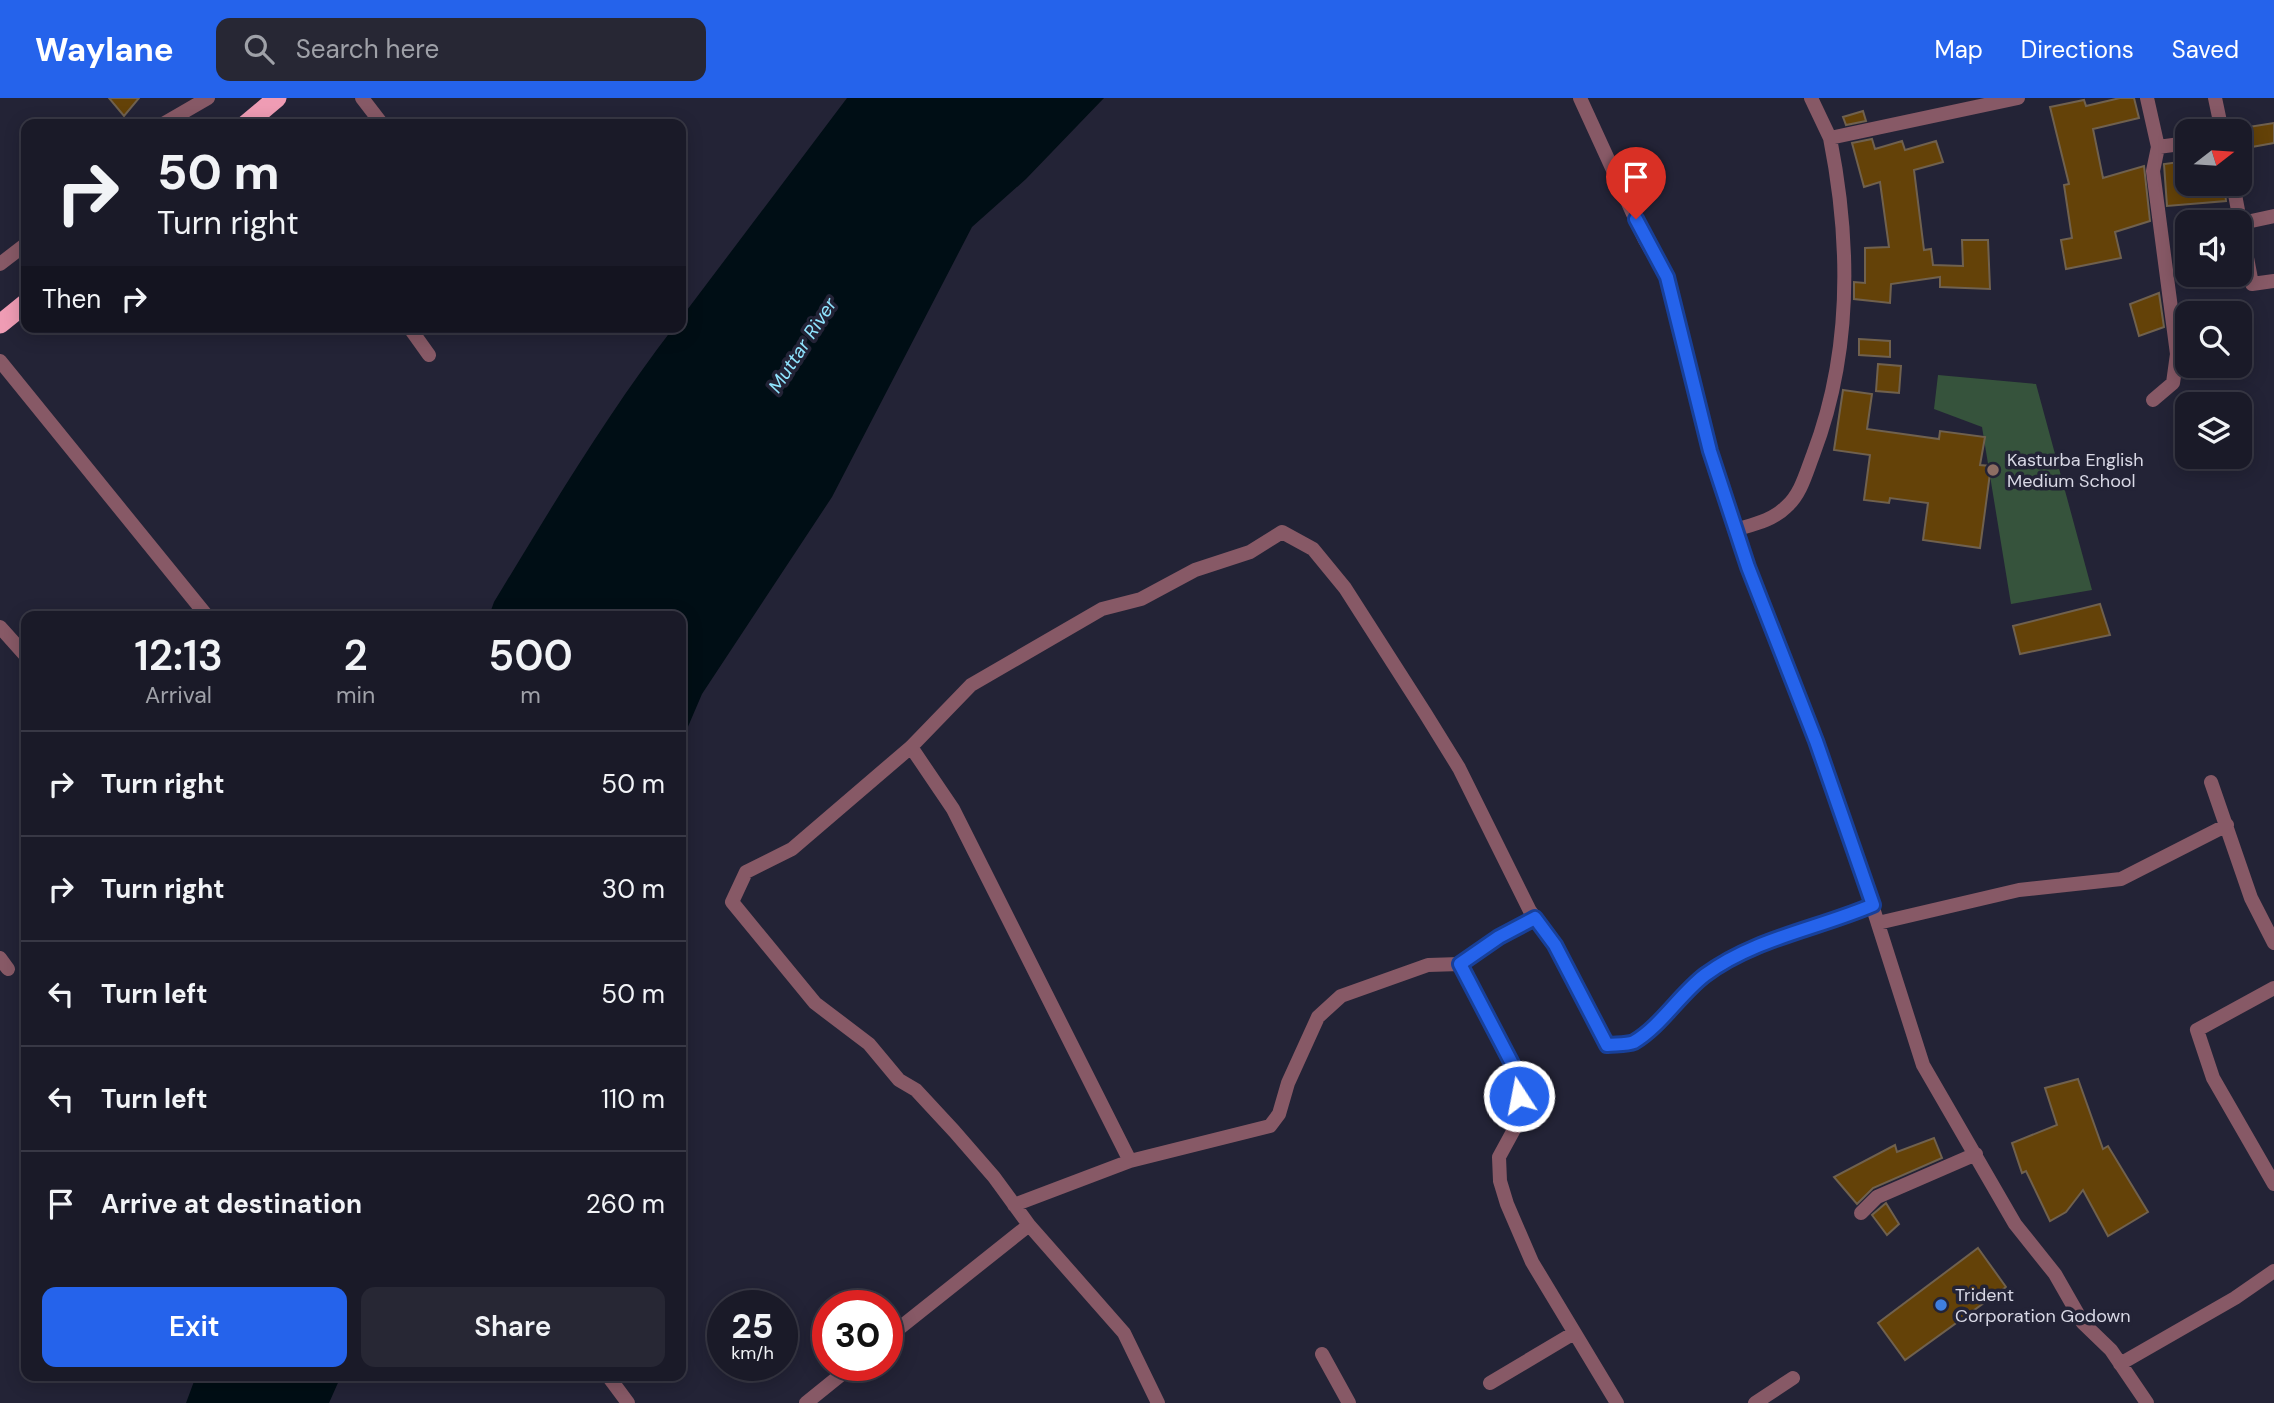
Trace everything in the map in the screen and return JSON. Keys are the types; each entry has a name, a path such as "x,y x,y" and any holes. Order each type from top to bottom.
{"highway":[{"path":"255,119 277,98"},
{"path":"0,324 21,307"}],"street":[{"path":"172,119 208,98"},
{"path":"362,98 378,119"},
{"path":"1580,98 1645,240 1667,277 1710,451 1738,529 1748,567 1816,741 1873,905 1923,1065 2015,1224 2055,1274 2083,1323 2120,1364 2147,1403"},
{"path":"1738,529 1771,518 1789,505 1800,488 1827,417 1842,339 1845,277 1841,202 1830,138 1811,98"},
{"path":"1830,138 2018,98"},
{"path":"2147,98 2158,147 2153,171 2177,354 2173,383 2153,400"},
{"path":"2215,98 2219,119"},
{"path":"2158,147 2175,145"},
{"path":"2252,221 2274,216"},
{"path":"0,264 21,248"},
{"path":"2252,284 2274,281"},
{"path":"413,333 429,355"},
{"path":"0,361 203,611"},
{"path":"1158,1403 1124,1333 1029,1225 978,1158 916,1090 899,1080 869,1044 815,1003 732,902 746,872 792,849 911,747 971,685 1102,609 1140,599 1195,570 1250,552 1282,531 1313,550 1345,588 1459,768 1535,918 1555,945 1607,1045 1633,1043 1705,975 1760,944 1793,931 1835,922 1873,905"},
{"path":"0,627 21,650"},
{"path":"911,747 953,809 1130,1161"},
{"path":"2211,782 2251,898 2274,943"},
{"path":"1878,923 2019,890 2121,879 2227,825"},
{"path":"1014,1205 1130,1161 1270,1126 1279,1114 1289,1083 1318,1017 1341,996 1428,965 1460,964 1499,937 1535,918"},
{"path":"1460,964 1519,1077 1517,1124 1499,1157 1500,1181 1532,1262 1617,1403"},
{"path":"2274,988 2197,1030 2213,1078 2274,1184"},
{"path":"1861,1213 1877,1197 1976,1154"},
{"path":"903,1325 1029,1225"},
{"path":"2120,1364 2235,1298 2274,1271"},
{"path":"1490,1383 1574,1333"},
{"path":"1322,1354 1349,1403"},
{"path":"1755,1403 1793,1378"},
{"path":"612,1381 628,1403"},
{"path":"806,1403 833,1381"}],"green space":[{"path":"1938,375 2036,384 2092,590 2011,604 1982,427 1934,409"}],"water":[{"name":"Muttar River","path":"847,98 1104,98 1026,179 972,227 832,497 702,694 686,731 686,611 491,611 580,462 649,360 669,333 686,333 686,311"},
{"path":"194,1381 339,1381 329,1403 186,1403"}],"building":[{"path":"109,98 139,98 124,116"},
{"path":"2120,98 2134,98 2139,118 2093,129 2103,178 2144,166 2150,221 2115,232 2121,258 2066,269 2061,240 2072,238 2064,185 2069,184 2050,107 2084,100 2086,106"},
{"path":"1863,111 1866,121 1846,125 1843,117"},
{"path":"2274,123 2274,143 2252,147 2252,126"},
{"path":"1872,139 1875,149 1902,141 1905,150 1936,141 1943,162 1914,170 1924,250 1931,249 1933,265 1963,266 1962,240 1988,240 1990,289 1940,287 1940,277 1891,284 1890,303 1854,299 1854,282 1865,283 1865,248 1889,247 1880,182 1864,187 1852,143"},
{"path":"2175,163 2175,196 2225,196 2226,201 2167,206 2164,164"},
{"path":"2159,293 2164,327 2139,336 2130,304"},
{"path":"1859,339 1890,341 1890,357 1859,355"},
{"path":"1878,364 1901,366 1899,393 1876,391"},
{"name":"Kasturba English Medium School","path":"1843,390 1872,394 1867,429 1939,439 1940,431 1985,437 1980,465 1991,466 1980,548 1923,540 1928,503 1890,498 1889,503 1864,500 1870,455 1834,450"},
{"path":"2100,604 2110,635 2020,654 2013,626"},
{"path":"2078,1079 2103,1149 2108,1146 2148,1212 2108,1236 2083,1190 2066,1212 2050,1221 2026,1171 2022,1173 2012,1143 2057,1125 2045,1088"},
{"path":"1934,1138 1942,1158 1873,1188 1857,1204 1834,1177 1895,1145 1897,1152"},
{"path":"1886,1203 1899,1224 1887,1235 1872,1215"},
{"name":"Trident Corporation Godown","path":"1978,1248 2006,1287 1905,1360 1878,1323"}],"place":[{"name":"Kasturba English Medium School","path":"1993,470"},
{"name":"Trident Corporation Godown","path":"1941,1305"}],"route":[{"path":"1519,1096 1519,1077 1460,964 1499,937 1535,918 1555,945 1607,1045 1633,1043 1705,975 1760,944 1793,931 1835,922 1873,905 1816,741 1748,567 1723,483 1710,451 1667,277 1636,219"}]}
